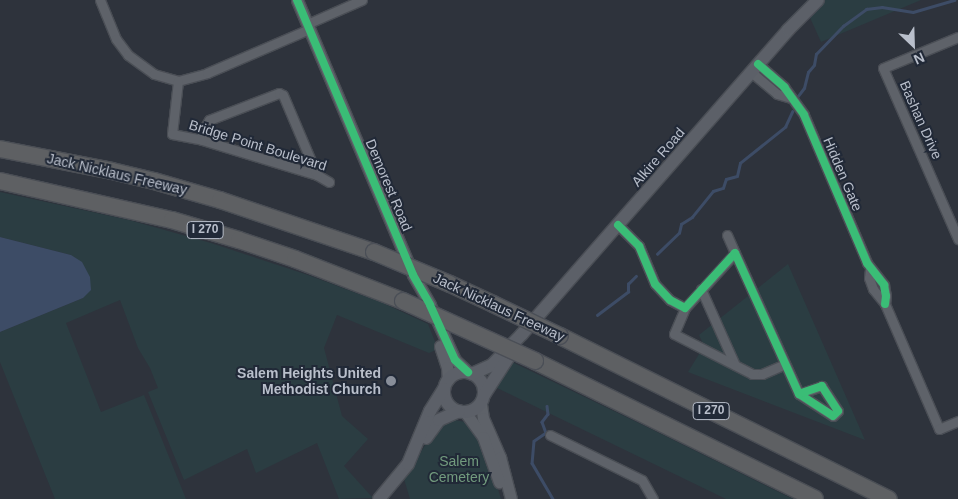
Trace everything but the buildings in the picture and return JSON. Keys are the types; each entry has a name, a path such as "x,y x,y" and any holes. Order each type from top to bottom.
{"highway":[{"name":"Jack Nicklaus Freeway","path":"0,149 154,181 229,202 374,252 450,284 560,336 889,499"},
{"name":"I 270","path":"0,181 172,220 295,259 404,301 534,361 815,499"}],"main road":[{"name":"Alkire Road","path":"470,373 492,365 522,334 754,68 818,0"},
{"name":"Alkire Road","path":"482,399 522,334"},
{"path":"379,499 410,460 419,452 436,422 462,412 474,410 482,399 481,381 470,373 458,373 446,385 430,411 410,460"},
{"path":"446,385 448,404 462,412"}],"street":[{"path":"100,0 116,39 128,56 145,70 166,79 178,81 207,73 362,0"},
{"name":"Demorest Road","path":"297,0 422,294 425,307 447,364 446,385"},
{"name":"Bashan Drive","path":"958,36 883,68 958,239"},
{"name":"Hidden Gate","path":"754,68 777,94 790,98 804,116 870,269 869,278 873,289 885,304 939,429 958,421"},
{"name":"Bridge Point Boulevard","path":"178,81 172,134 202,140 317,175 329,182"},
{"path":"202,140 202,132 209,120 279,93 283,95 317,175"},
{"path":"618,226 639,246 655,284 670,300 685,308"},
{"path":"727,235 799,394"},
{"path":"735,253 700,289 685,308 674,334 752,374 762,374 785,364"},
{"path":"700,289 735,365"},
{"name":"Demorest Road","path":"422,294 430,305 455,360 470,373"},
{"path":"482,399 483,418 500,457 511,499"},
{"path":"462,412 483,437 504,499"},
{"path":"550,435 642,480 653,499"}],"green space":[{"path":"818,0 921,0 821,42 807,11"},
{"path":"0,192 129,220 211,243 308,275 383,303 428,324 438,349 429,353 337,315 324,348 342,416 368,439 344,466 373,498 339,499 317,443 256,473 247,449 184,480 148,392 158,388 150,368 138,348 120,300 66,323 101,412 144,395 186,499 55,499 0,362 0,332 83,298 71,255 0,237"},
{"path":"788,264 865,440 688,372 704,346 699,335"},
{"path":"512,362 793,499 726,499 497,388"},
{"name":"Salem Cemetery","path":"455,420 465,422 476,431 486,450 501,499 410,499 404,479 432,434 442,424"}],"water":[{"path":"0,237 71,255 82,262 90,277 91,290 83,298 0,332"}],"waterway":[{"path":"798,96 804,88 808,72 814,65 816,54 843,26 866,9 882,7 913,12 954,0"},
{"path":"657,254 679,233 681,224 692,217 713,191 723,188 726,179 737,176 740,163 785,127 792,112"},
{"path":"597,315 628,292 628,284 636,276"},
{"path":"547,406 548,414 542,422 546,433 534,441 532,463 553,499"}],"cycle path":[{"path":"297,0 413,275 430,305 455,360 468,372"},
{"path":"758,64 784,87 804,115 867,263 884,285 885,304"},
{"path":"618,225 639,246 655,284 670,300 685,308 735,253 799,394 833,416 838,411 822,386 799,394"}],"place":[{"name":"Salem Heights United Methodist Church","path":"391,381"}]}
